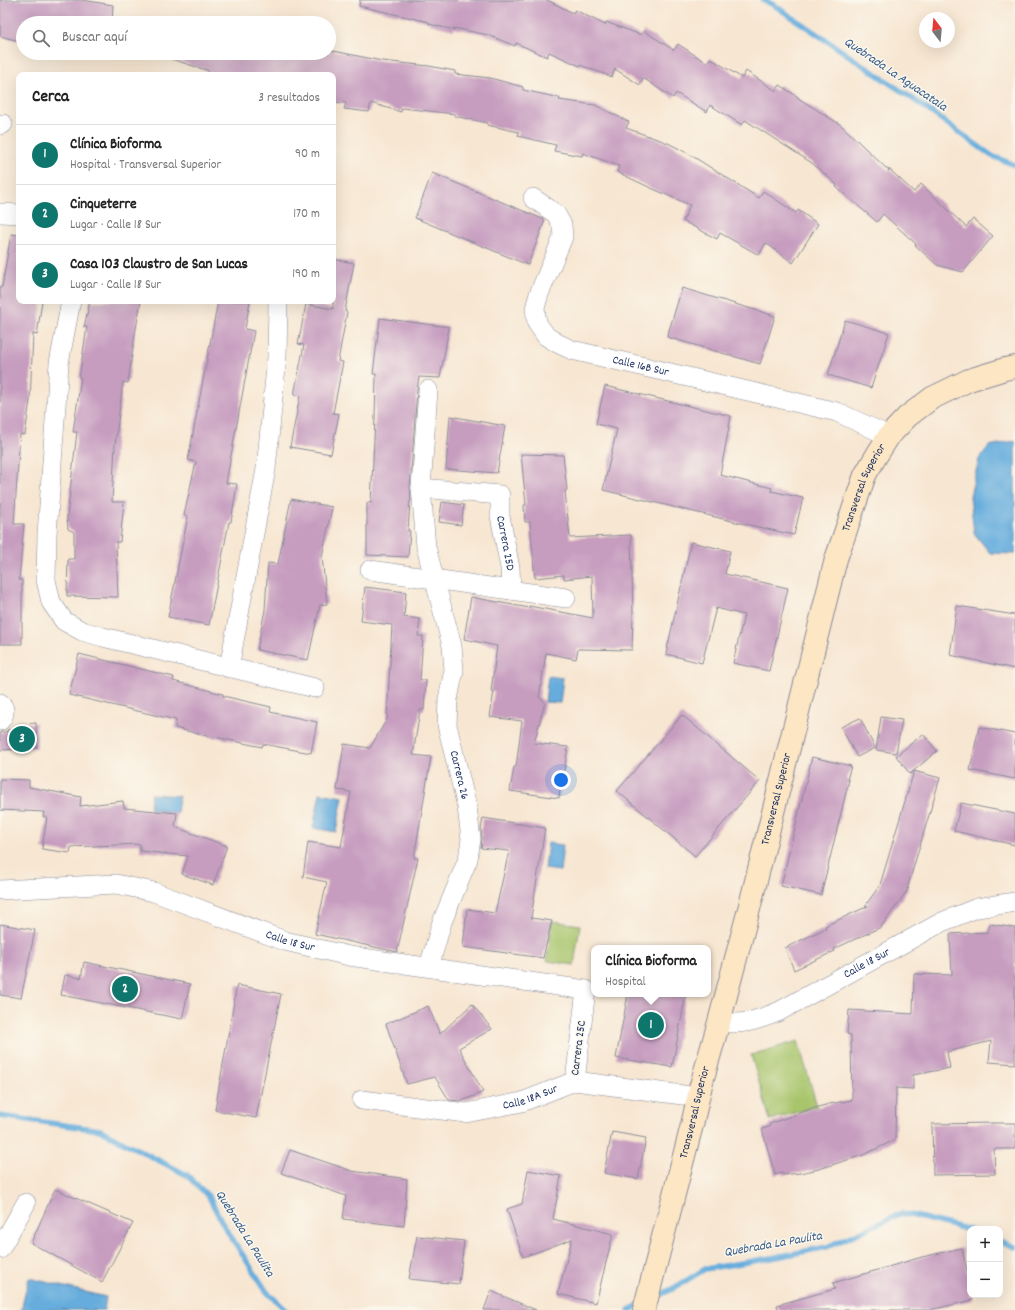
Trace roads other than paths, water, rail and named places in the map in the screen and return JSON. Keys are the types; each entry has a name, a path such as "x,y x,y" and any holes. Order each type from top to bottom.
{"main road":[{"name":"Transversal Superior","path":"644,1310 701,1085 719,1022 836,559 865,475 889,436 908,416 932,398 969,380 1005,368 1015,367"}],"street":[{"name":"Calle 16B Sur","path":"533,198 556,214 562,225 563,237 535,308 538,323 546,336 572,350 838,412 889,436"},
{"path":"0,213 16,214"},
{"path":"70,304 59,363 56,394 46,580 51,602 64,621 82,630 110,639 315,688"},
{"path":"229,668 266,469 277,357 278,304"},
{"name":"Carrera 26","path":"428,390 421,488 426,547 452,646 454,670 448,699 447,725 467,807 471,839 468,859 442,922 429,967"},
{"name":"Carrera 25D","path":"421,488 500,496 500,516 510,568 510,590"},
{"path":"370,570 566,598"},
{"path":"0,703 4,707 4,715 0,721"},
{"name":"Calle 18 Sur","path":"0,890 116,884 154,892 285,941 349,956 586,990"},
{"name":"Calle 18 Sur","path":"719,1022 735,1024 754,1021 778,1012 942,922 977,908 1015,902"},
{"name":"Carrera 25C","path":"576,1081 586,990"},
{"name":"Calle 18A Sur","path":"362,1100 466,1113 522,1102 576,1081 698,1097"},
{"path":"0,1249 26,1203"}],"water":[{"path":"1015,441 1015,554 990,553 974,533 970,496 979,459 989,446"},
{"path":"548,676 563,678 560,703 545,702"},
{"path":"320,793 343,797 336,832 313,828"},
{"path":"151,794 179,796 177,813 150,809"},
{"path":"548,843 563,845 560,871 545,869"},
{"path":"29,1278 106,1297 104,1310 21,1310"}],"waterway":[{"name":"Quebrada La Aguacatala","path":"763,0 774,5 913,99 992,156 1015,165"},
{"name":"Quebrada La Paulita","path":"0,1116 100,1130 187,1175 209,1197 224,1226 267,1292 286,1310"},
{"name":"Quebrada La Paulita","path":"654,1298 705,1269 827,1247 902,1213 967,1229"},
{"name":"Quebrada La Paulita","path":"1003,1242 1015,1247"},
{"name":"Quebrada La Paulita","path":"629,1310 639,1305"}],"place":[{"name":"Casa 103 Claustro de San Lucas","path":"22,739"},
{"name":"Cinqueterre","path":"125,989"},
{"name":"Clínica Bioforma","path":"651,1025"}]}
